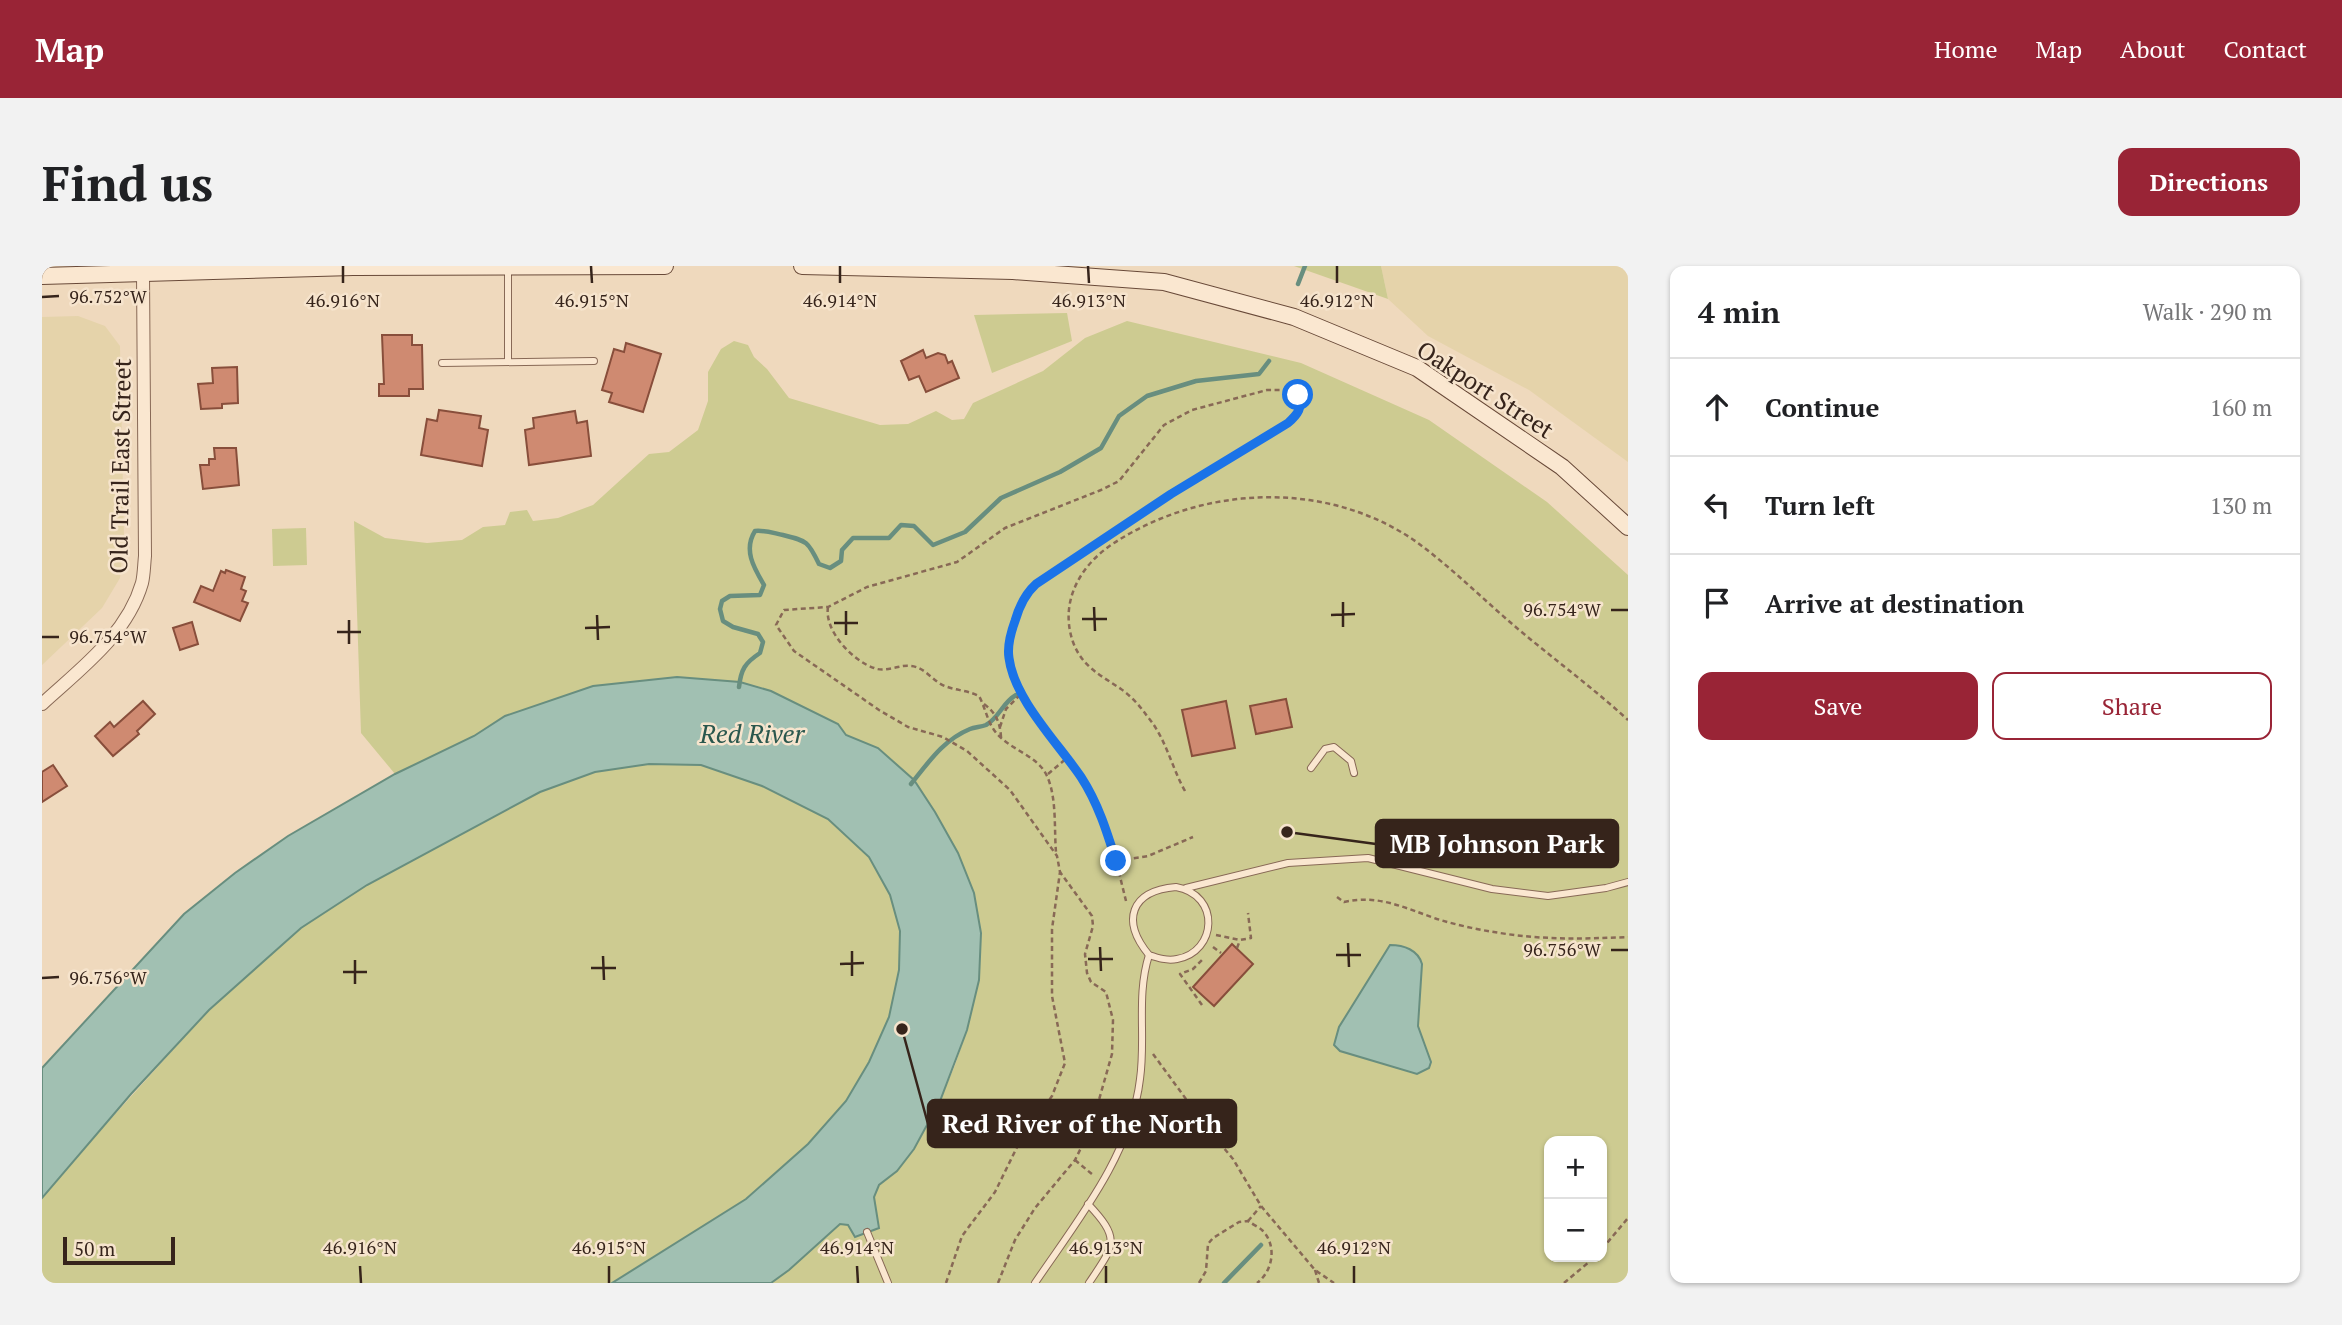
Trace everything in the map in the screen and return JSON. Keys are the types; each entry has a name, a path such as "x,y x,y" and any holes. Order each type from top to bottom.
{"street":[{"path":"42,276 353,267 666,266"},
{"name":"Oakport Street","path":"802,266 1013,271 1164,282 1294,317 1417,368 1562,467 1628,527"},
{"name":"Old Trail East Street","path":"42,704 96,654 119,627 126,618 142,582 145,556 142,274"}],"lane":[{"path":"508,267 508,362"},
{"path":"442,363 594,361"},
{"path":"1311,768 1325,750 1334,747 1351,761 1354,773"},
{"path":"1186,888 1197,894 1208,915 1206,932 1198,948 1176,959 1149,956 1136,939 1133,928 1132,916 1136,905 1144,896 1166,888 1186,888 1288,863 1368,858 1492,889 1548,896 1606,888 1628,882"},
{"path":"1035,1283 1101,1181 1120,1146 1136,1101 1140,1079 1141,991 1149,956"},
{"path":"1088,1204 1109,1229 1112,1243 1107,1256 1088,1283"},
{"path":"867,1232 888,1283"}],"path":[{"path":"1056,856 1010,790 967,751 943,737 908,727 879,710 794,651 776,625 784,610 828,607 866,587 957,562 1005,528 1119,481 1164,425 1192,410 1266,390 1288,390 1298,395 1299,412 1288,423 1171,494 1042,579 1028,591 1013,625 1008,654 1013,675 1022,694 1092,795 1103,819 1132,916"},
{"path":"1185,791 1174,772 1169,752 1148,717 1121,690 1091,670 1078,652 1070,628 1070,599 1080,574 1108,547 1134,530 1175,512 1230,499 1270,497 1320,501 1374,519 1395,530 1417,543 1628,720"},
{"path":"828,607 827,615 848,651 876,669 910,665 924,671 951,690 967,690 979,696 998,720 1000,737"},
{"path":"1000,727 1006,709 1022,694"},
{"path":"984,704 986,716 1000,737 1012,748 1028,755 1047,775 1053,803 1056,856 1060,872 1092,916 1093,926 1085,954 1087,973 1091,982 1106,992 1113,1020 1112,1054 1091,1128 1075,1160 1035,1208 1015,1240 998,1283"},
{"path":"1047,775 1067,758"},
{"path":"1116,861 1148,856 1193,837"},
{"path":"946,1283 962,1236 995,1192 1020,1141 1052,1096 1065,1063 1052,996 1052,929 1060,872"},
{"path":"1337,897 1344,902 1361,898 1380,899 1441,920 1498,933 1562,940 1628,937"},
{"path":"1206,932 1240,940 1251,938 1248,913"},
{"path":"1237,948 1240,940"},
{"path":"1202,1005 1180,974 1200,962 1210,945 1221,953"},
{"path":"1142,1034 1158,1064 1233,1159 1261,1206 1315,1270 1334,1283"},
{"path":"1075,1160 1101,1181"},
{"path":"1248,1221 1261,1206"},
{"path":"1607,1243 1628,1218"},
{"path":"1199,1283 1206,1271 1208,1244 1239,1222 1248,1221 1263,1231 1272,1262 1266,1276 1257,1283"},
{"path":"1564,1283 1589,1262"},
{"path":"1315,1270 1319,1283"}],"shaded area":[{"path":"1294,266 1381,266 1388,299"},
{"path":"1381,266 1628,266 1628,462 1529,390 1428,336 1388,299"},
{"path":"1067,313 1072,341 992,373 974,315"},
{"path":"78,316 105,326 120,346 124,538 120,578 102,608 42,665 42,317"},
{"path":"1127,321 1301,363 1429,420 1547,502 1628,575 1628,1283 771,1283 840,1224 848,1225 855,1237 879,1228 874,1197 879,1185 897,1171 914,1149 940,1101 967,1030 979,980 981,933 974,893 958,853 914,780 878,748 845,735 838,724 620,684 593,686 505,716 474,736 395,774 361,733 354,521 385,538 427,543 462,540 483,527 505,525 510,512 527,510 533,521 558,518 593,505 649,454 669,452 698,430 708,401 708,372 721,349 734,341 748,345 754,357 789,398 880,425 908,424 936,411 952,420 964,419 973,403 1043,371 1085,338"},
{"path":"306,528 307,565 273,566 272,529"},
{"path":"649,764 701,765 762,786 828,819 869,857 890,895 900,931 899,970 889,1017 869,1062 846,1101 808,1144 746,1199 612,1283 42,1283 42,1198 209,1010 301,928 367,885 540,792 595,772"}],"water":[{"name":"Red River","path":"677,677 740,682 771,691 838,724 846,735 878,748 914,780 958,853 974,893 981,933 979,980 967,1030 940,1101 914,1149 897,1171 879,1185 874,1197 879,1228 855,1237 848,1225 840,1224 771,1283 612,1283 746,1199 808,1144 846,1101 869,1062 889,1017 899,970 900,931 890,895 869,857 828,819 762,786 701,765 649,764 595,772 540,792 367,885 301,928 209,1010 131,1094 42,1198 42,1068 184,914 235,873 288,836 395,774 474,736 505,716 593,686"},
{"path":"1390,945 1410,949 1422,964 1418,1026 1431,1062 1429,1068 1417,1074 1340,1051 1334,1045 1339,1027"}],"building":[{"path":"382,335 412,335 412,345 422,345 423,389 409,389 409,396 379,396 379,384 384,384"},
{"path":"626,343 661,354 643,412 609,402 612,393 602,390 614,349 624,352"},
{"path":"923,350 926,358 938,353 945,355 948,363 952,361 959,378 926,392 919,376 909,380 901,361"},
{"path":"237,367 238,403 222,404 222,408 201,409 198,384 213,383 212,368"},
{"path":"439,410 481,416 479,428 488,430 482,466 421,455 427,419 437,421"},
{"path":"575,411 577,423 587,421 591,456 529,465 525,430 534,428 533,418"},
{"path":"214,448 236,448 239,485 203,489 200,465 209,465 209,459 215,459"},
{"path":"226,570 245,577 241,589 246,591 242,601 248,603 240,621 194,602 201,586 213,591 221,571 225,573"},
{"path":"192,622 198,644 180,650 173,628"},
{"path":"1286,699 1292,727 1256,734 1250,706"},
{"path":"143,701 155,714 137,731 139,734 113,756 95,736 110,722 114,727"},
{"path":"1226,701 1235,748 1192,756 1182,710"},
{"path":"53,765 67,786 42,802 42,772"},
{"path":"1232,944 1253,964 1214,1006 1193,987"}],"waterway":[{"path":"1298,284 1305,266"},
{"path":"739,687 745,667 760,653 763,642 758,634 733,627 723,621 720,609 722,601 730,596 760,595 764,585 750,552 755,531 802,541 809,546 819,564 830,568 841,561 842,550 853,538 889,538 901,525 914,526 933,545 965,532 1001,498 1060,472 1101,448 1119,416 1147,396 1196,381 1259,374 1269,361"},
{"path":"911,784 930,760 952,739 991,722 1016,695"},
{"path":"1224,1283 1261,1245"}],"place":[{"name":"MB Johnson Park","path":"1287,832"},
{"name":"Red River of the North","path":"902,1029"}],"route":[{"path":"1116,861 1103,819 1092,795 1022,694 1013,675 1008,654 1018,610 1028,591 1036,584 1171,494 1288,423 1299,412 1301,405 1298,395"}]}
